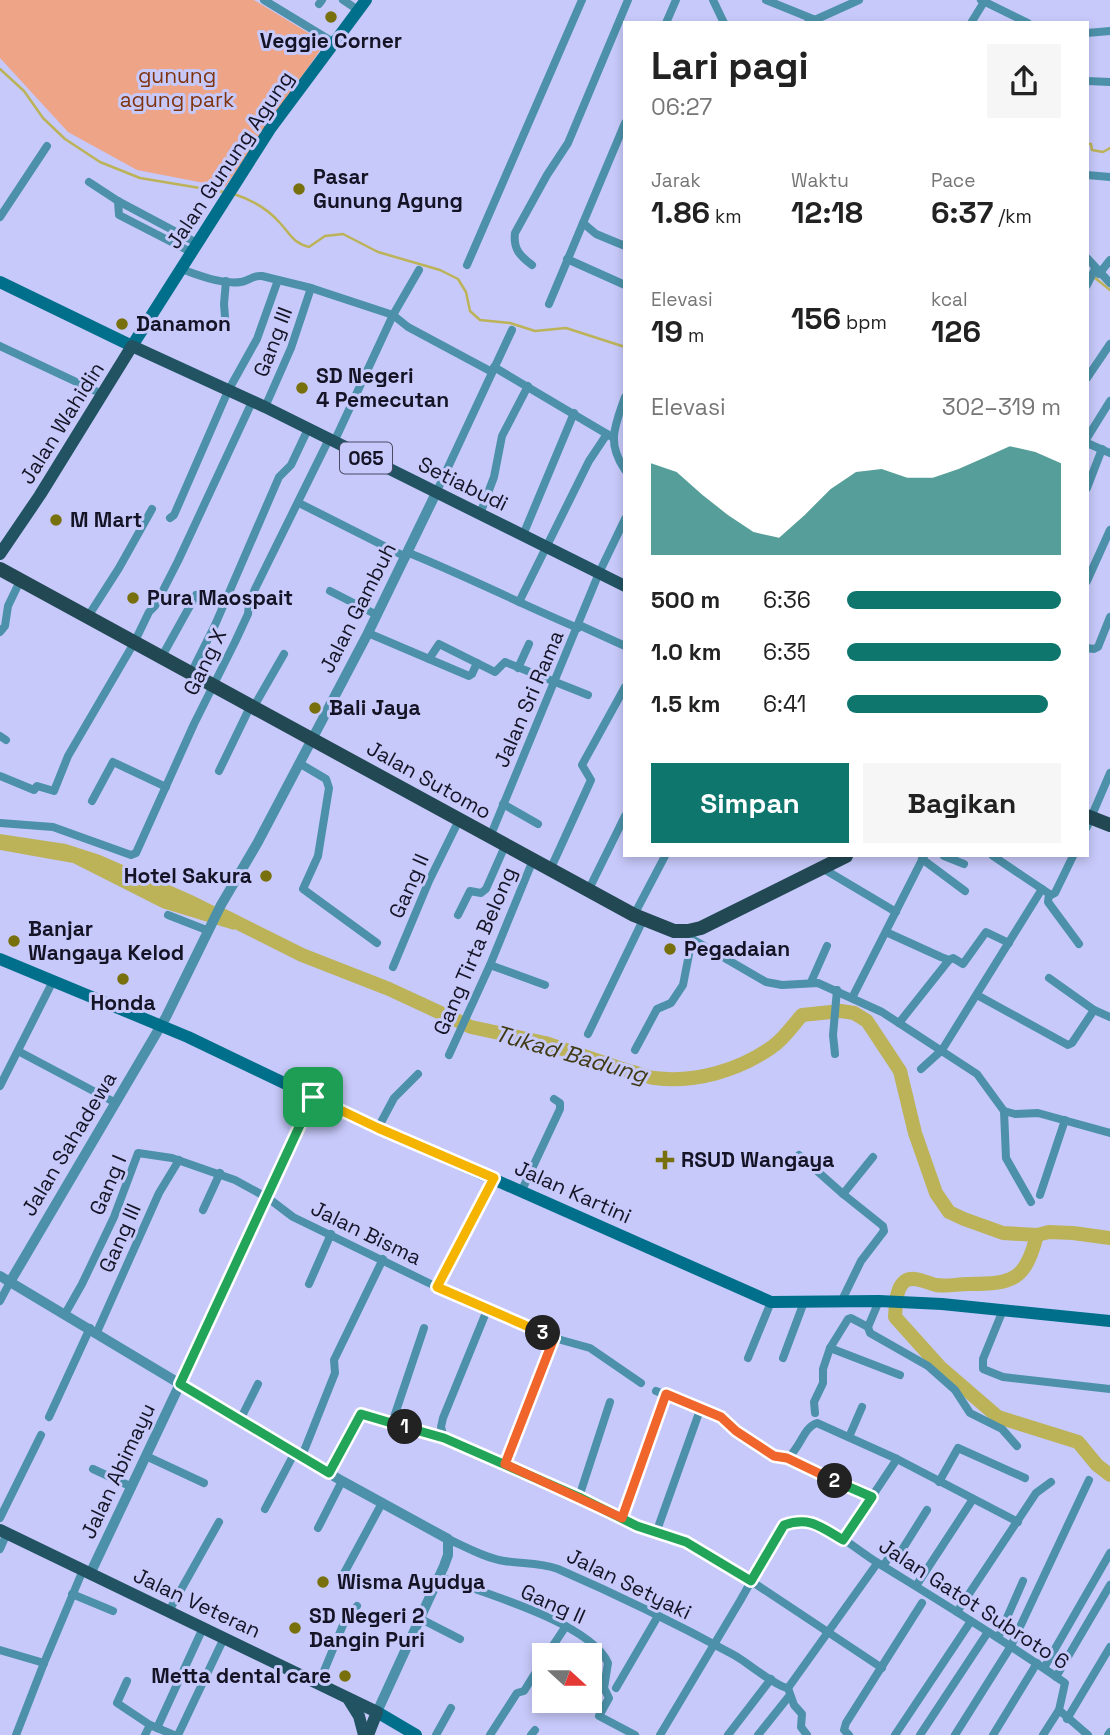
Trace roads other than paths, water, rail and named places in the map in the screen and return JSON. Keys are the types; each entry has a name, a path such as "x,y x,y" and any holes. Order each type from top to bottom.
{"highway":[{"name":"Jalan Sutomo","path":"0,569 638,917 693,934"},
{"path":"1089,820 1110,825"},
{"path":"693,934 844,857"}],"main road":[{"name":"Jalan Gunung Agung","path":"132,345 270,129 362,5"},
{"path":"0,282 132,345"},
{"name":"Setiabudi","path":"132,345 623,585"},
{"name":"Jalan Wahidin","path":"0,554 40,495 132,345"},
{"name":"Jalan Kartini","path":"0,958 161,1026 378,1128 771,1301 882,1301 1110,1321"},
{"name":"Jalan Veteran","path":"4,1531 377,1712"},
{"path":"346,1696 355,1708 366,1735"},
{"path":"366,1735 377,1712 416,1735"}],"street":[{"path":"264,0 333,42"},
{"path":"343,0 362,5"},
{"path":"467,265 582,0"},
{"path":"532,265 517,251 515,233 568,143 628,0"},
{"path":"667,21 676,0"},
{"path":"713,0 723,18"},
{"path":"766,0 811,21 859,0"},
{"path":"972,21 982,1 1024,21"},
{"path":"1089,33 1110,31"},
{"path":"1089,81 1110,82"},
{"path":"549,304 623,128"},
{"path":"0,215 47,146"},
{"path":"1089,175 1110,177"},
{"path":"89,182 118,201 119,215 194,247"},
{"path":"583,223 596,234 623,245"},
{"path":"567,259 623,284"},
{"path":"1110,260 1093,276 1110,283"},
{"path":"181,269 226,281 246,282 255,275 311,288 393,315 408,327 528,386 610,436 623,467"},
{"name":"Gang X","path":"0,823 53,827 133,855 137,852 248,614 248,604 255,589 332,441 393,315 419,270"},
{"path":"170,518 194,474 228,391 257,339 278,280"},
{"path":"225,317 226,281"},
{"name":"Gang III","path":"0,776 34,790 37,786 54,791 68,756 134,643 291,348 311,288"},
{"path":"436,493 512,330"},
{"path":"1089,375 1110,344"},
{"path":"0,346 102,394"},
{"path":"480,514 494,477 502,436 528,386"},
{"path":"1089,438 1106,415 1110,401"},
{"path":"519,602 589,461 610,436 623,404"},
{"path":"523,535 574,413"},
{"path":"190,675 215,625 279,477 291,465 308,429"},
{"path":"1089,442 1106,451 1089,484"},
{"name":"Jalan Gambuh","path":"221,905 258,842 368,633 436,493"},
{"path":"299,503 408,555 473,579 519,602 623,645"},
{"path":"87,618 152,509"},
{"name":"Jalan Sri Rama","path":"490,837 599,573 623,523"},
{"path":"1089,577 1110,530"},
{"path":"0,632 5,626 8,606 20,581"},
{"path":"330,591 377,615"},
{"path":"161,658 196,594"},
{"path":"1089,648 1098,647 1110,617"},
{"path":"368,633 468,676 477,663"},
{"path":"429,659 439,644 495,672 505,662 588,695"},
{"path":"518,668 529,644"},
{"path":"219,771 252,707 284,654"},
{"path":"550,870 591,780 582,765 623,691"},
{"path":"92,801 114,762 166,787"},
{"path":"299,763 326,779 329,788 317,856 303,889 377,943"},
{"path":"1089,818 1110,773"},
{"path":"503,804 538,824"},
{"name":"Gang II","path":"393,967 429,881 459,820"},
{"path":"589,891 623,820"},
{"path":"458,915 470,891 481,893 486,889 505,846"},
{"path":"588,1034 665,857"},
{"path":"946,857 964,864"},
{"path":"994,857 1046,892 1055,893 1073,857"},
{"path":"852,998 923,858 965,891"},
{"name":"Gang Tirta Belong","path":"449,1055 533,860"},
{"path":"822,868 896,912"},
{"path":"921,1069 942,1051 1009,943 1046,892"},
{"path":"1046,892 1048,902 1079,943"},
{"name":"Jalan Sahadewa","path":"5,1279 116,1103 161,1026 221,905"},
{"path":"168,915 210,928"},
{"path":"886,932 964,964 986,932 1009,943"},
{"path":"635,1049 657,1009 671,1003 683,985 693,934 766,982 782,985 811,982 875,1008 977,1074 1004,1111 1012,1114 1038,1113 1110,1133"},
{"path":"811,982 827,946"},
{"path":"899,1023 949,960"},
{"path":"490,965 545,985"},
{"path":"1049,978 1094,1010 1110,1017"},
{"path":"0,1086 53,981"},
{"path":"835,1054 833,1035 836,994"},
{"path":"977,995 1068,1045 1094,1010"},
{"path":"18,1051 116,1103"},
{"path":"378,1128 394,1098 418,1074"},
{"name":"Jalan Abimayu","path":"87,1572 132,1487 268,1198 310,1096"},
{"path":"522,1190 560,1109 560,1103 554,1099"},
{"path":"1004,1111 1006,1158 1031,1202"},
{"path":"1040,1195 1065,1120"},
{"name":"Gang I","path":"65,1314 114,1217 138,1153 179,1160 220,1173 268,1198"},
{"path":"799,1155 883,1226 884,1231 861,1261 842,1300"},
{"path":"843,1194 873,1157"},
{"name":"Gang III","path":"49,1417 159,1193 179,1160"},
{"path":"203,1210 220,1173"},
{"path":"437,1287 494,1178"},
{"name":"Jalan Bisma","path":"268,1198 283,1211 437,1287 554,1338 590,1348 641,1383"},
{"path":"309,1284 331,1234"},
{"path":"265,1508 299,1454 334,1373 334,1360 383,1259"},
{"path":"0,1301 5,1279 342,1481 448,1539 447,1558 440,1577 377,1712"},
{"path":"748,1358 771,1301"},
{"path":"783,1358 804,1301"},
{"path":"868,1327 882,1301"},
{"path":"444,1438 441,1427 443,1418 487,1310"},
{"path":"1003,1310 983,1359 983,1369 1003,1377 1110,1389"},
{"path":"815,1413 814,1402 823,1383 823,1369 831,1348 849,1318 868,1327 870,1333 934,1371 955,1390 970,1413 1002,1429 1017,1446"},
{"path":"392,1423 424,1328"},
{"path":"505,1464 554,1338"},
{"path":"831,1348 900,1375"},
{"path":"240,1420 258,1384"},
{"path":"656,1391 721,1417 736,1431 774,1456 787,1458 872,1497"},
{"path":"622,1518 666,1394"},
{"path":"579,1497 610,1402"},
{"path":"849,1437 862,1407"},
{"path":"656,1533 700,1410"},
{"path":"329,1473 360,1415 444,1438 656,1533 686,1542 751,1581 882,1668"},
{"path":"787,1458 799,1448 813,1423 897,1459 1018,1522"},
{"path":"0,1518 41,1436"},
{"path":"939,1482 958,1448 1025,1478"},
{"path":"146,1456 204,1483"},
{"path":"843,1540 897,1459"},
{"path":"93,1469 132,1487"},
{"path":"955,1735 1011,1646 1089,1480"},
{"path":"318,1528 342,1481"},
{"path":"957,1612 1036,1493 1051,1482"},
{"path":"916,1586 973,1499"},
{"path":"342,1577 382,1503"},
{"path":"879,1565 892,1553 900,1553 927,1510"},
{"path":"169,1611 219,1522"},
{"name":"Jalan Gatot Subroto 6","path":"751,1581 784,1525 811,1522 1056,1676 1066,1684 1058,1704 1059,1710"},
{"path":"0,1549 4,1531"},
{"name":"Jalan Setyaki","path":"448,1539 495,1559 540,1563 558,1569 714,1645 789,1692"},
{"path":"993,1735 1110,1553"},
{"name":"Jalan Gatot Subroto 6","path":"758,1735 828,1632 879,1565"},
{"path":"16,1735 72,1594 87,1572"},
{"name":"Gang II","path":"440,1577 566,1626 595,1644 608,1663 604,1688 608,1698 600,1716 635,1735"},
{"path":"660,1735 751,1581"},
{"path":"998,1638 1023,1581"},
{"path":"1056,1676 1110,1585"},
{"path":"72,1594 113,1611"},
{"path":"849,1735 844,1730 845,1725 922,1603"},
{"path":"319,1683 343,1625 357,1606"},
{"path":"616,1688 658,1616"},
{"path":"421,1619 460,1639"},
{"path":"895,1735 971,1621"},
{"path":"554,1643 566,1626"},
{"path":"145,1735 153,1726 203,1628"},
{"path":"920,1735 988,1632"},
{"path":"127,1681 117,1703 153,1726 176,1735 224,1638"},
{"path":"1067,1719 1110,1647"},
{"path":"0,1650 44,1663"},
{"path":"490,1735 517,1693 524,1691 532,1678"},
{"path":"728,1735 771,1679"},
{"path":"789,1692 802,1714 802,1727 807,1735"},
{"path":"436,1735 452,1708"},
{"path":"1044,1735 1059,1710 1083,1734"}],"waterway":[{"path":"0,69 24,91 43,118 65,139 100,162 140,178 224,192"},
{"path":"1089,144 1092,150 1103,152 1110,148"},
{"path":"234,194 264,209 293,238 309,247 325,236 343,234 378,252 440,270 458,279 466,292 470,311 480,320 510,323 535,331 566,328 623,346"},
{"path":"1094,277 1110,290"},
{"name":"Tukad Badung","path":"222,915 302,955 389,989 471,1027 545,1043 654,1078 685,1079 731,1069 776,1044 802,1015 841,1011 854,1013 867,1021 900,1071 915,1133 936,1193 949,1212 1003,1233 1073,1233 1110,1238"},
{"path":"1037,1235 1022,1271 1006,1281 944,1286 916,1279 905,1281 898,1293 895,1317 940,1367 998,1417 1078,1442 1097,1465 1110,1475"}],"place":[{"name":"Veggie Corner","path":"331,17"},
{"name":"Pasar Gunung Agung","path":"299,189"},
{"name":"Danamon","path":"122,324"},
{"name":"SD Negeri 4 Pemecutan","path":"302,388"},
{"name":"M Mart","path":"56,520"},
{"name":"Pura Maospait","path":"133,598"},
{"name":"Bali Jaya","path":"315,708"},
{"name":"Hotel Sakura","path":"266,876"},
{"name":"Banjar Wangaya Kelod","path":"14,941"},
{"name":"Pegadaian","path":"670,949"},
{"name":"Honda","path":"123,979"},
{"name":"RSUD Wangaya","path":"665,1160"},
{"name":"Wisma Ayudya","path":"323,1582"},
{"name":"SD Negeri 2 Dangin Puri","path":"295,1628"},
{"name":"Metta dental care","path":"345,1676"}],"park label":[{"name":"gunung agung park","path":"177,88"}]}
